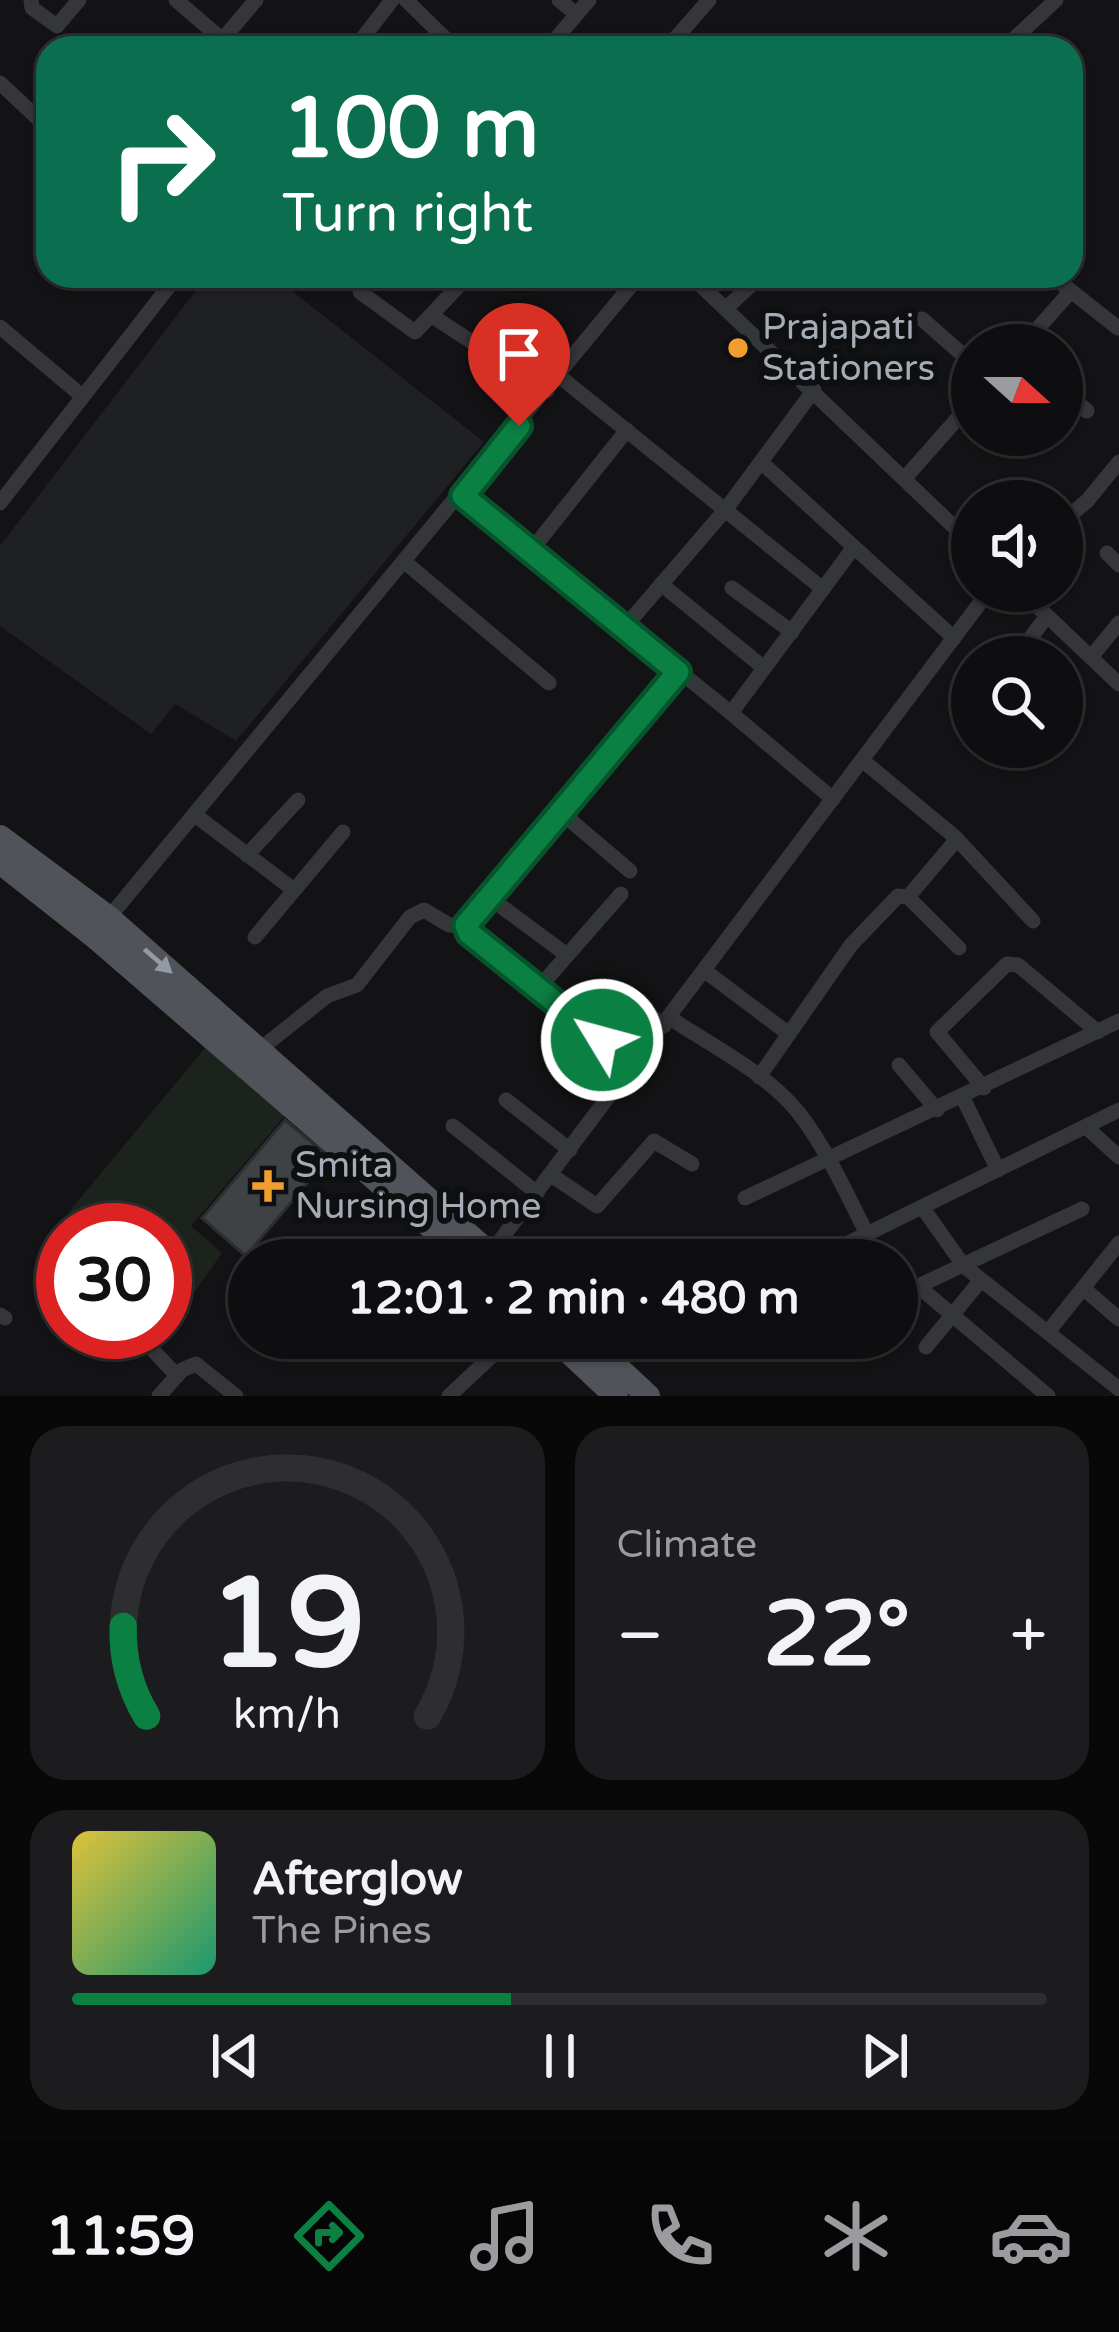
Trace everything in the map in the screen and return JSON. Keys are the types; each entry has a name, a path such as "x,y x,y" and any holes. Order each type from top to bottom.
{"main road":[{"path":"0,837 463,1239"},
{"path":"0,862 102,927 260,1051 279,1081"},
{"path":"575,1359 616,1396"},
{"path":"610,1359 648,1396"}],"street":[{"path":"31,0 32,8 57,26 79,0"},
{"path":"176,0 218,36"},
{"path":"232,36 256,0"},
{"path":"364,36 392,0"},
{"path":"406,0 443,36"},
{"path":"559,0 576,14"},
{"path":"558,36 589,0"},
{"path":"678,36 709,0"},
{"path":"1017,36 1056,0"},
{"path":"0,83 36,117"},
{"path":"0,503 168,288"},
{"path":"360,292 410,331 418,331 456,288"},
{"path":"102,927 463,496 629,288"},
{"path":"704,288 951,524"},
{"path":"727,308 748,288"},
{"path":"1067,288 1118,328"},
{"path":"1042,324 1071,291"},
{"path":"432,316 547,392"},
{"path":"922,319 951,345"},
{"path":"0,327 82,397"},
{"path":"559,376 823,589"},
{"path":"623,629 726,509 814,390"},
{"path":"1083,407 1087,411"},
{"path":"904,478 951,425"},
{"path":"530,552 627,430"},
{"path":"1083,504 1119,461"},
{"path":"760,462 952,636"},
{"path":"463,496 833,799"},
{"path":"731,713 854,547"},
{"path":"406,563 549,683"},
{"path":"662,584 764,668"},
{"path":"732,588 791,632"},
{"path":"1043,612 1119,684"},
{"path":"1032,636 1047,616"},
{"path":"1090,657 1119,623"},
{"path":"500,1239 951,642"},
{"path":"260,1051 328,996 358,985 410,917 424,910 449,925 466,925 678,672"},
{"path":"862,760 958,839 1033,921"},
{"path":"247,854 298,800"},
{"path":"562,814 630,872"},
{"path":"195,815 294,890"},
{"path":"255,937 343,832"},
{"path":"908,897 958,839"},
{"path":"536,991 621,894"},
{"path":"759,1077 868,925 898,896 908,897 959,948"},
{"path":"490,898 567,955"},
{"path":"466,925 469,933 536,991 635,1065"},
{"path":"984,1088 937,1032 1007,964 1018,965 1098,1032"},
{"path":"705,971 789,1034"},
{"path":"632,1001 759,1077 796,1110 830,1160 867,1234"},
{"path":"745,1198 1119,1021"},
{"path":"899,1065 938,1110"},
{"path":"963,1098 998,1170"},
{"path":"506,1100 570,1150"},
{"path":"857,1239 1119,1110"},
{"path":"453,1126 537,1193"},
{"path":"1086,1126 1119,1157"},
{"path":"551,1175 597,1206 649,1143 657,1142 692,1164"},
{"path":"922,1208 964,1266 1119,1389"},
{"path":"1048,1396 918,1286 1082,1208"},
{"path":"1048,1333 1118,1246"},
{"path":"926,1347 981,1280"},
{"path":"1083,1288 1119,1319"},
{"path":"161,1359 177,1376"},
{"path":"448,1396 488,1359"},
{"path":"584,1368 604,1359"},
{"path":"159,1396 196,1364 236,1396"}],"shaded area":[{"path":"198,288 288,288 484,442 236,741 175,704 151,734 0,626 0,546"},
{"path":"210,1042 289,1111 192,1225 192,1203 76,1203"},
{"path":"192,1227 222,1253 192,1296"}],"building":[{"path":"285,1120 329,1157 260,1239 228,1240 202,1218"}],"place":[{"name":"Prajapati Stationers","path":"738,348"},
{"name":"Smita Nursing Home","path":"268,1186"}],"route":[{"path":"519,426 463,496 678,672 466,925 469,933 536,991 602,1040"}]}
